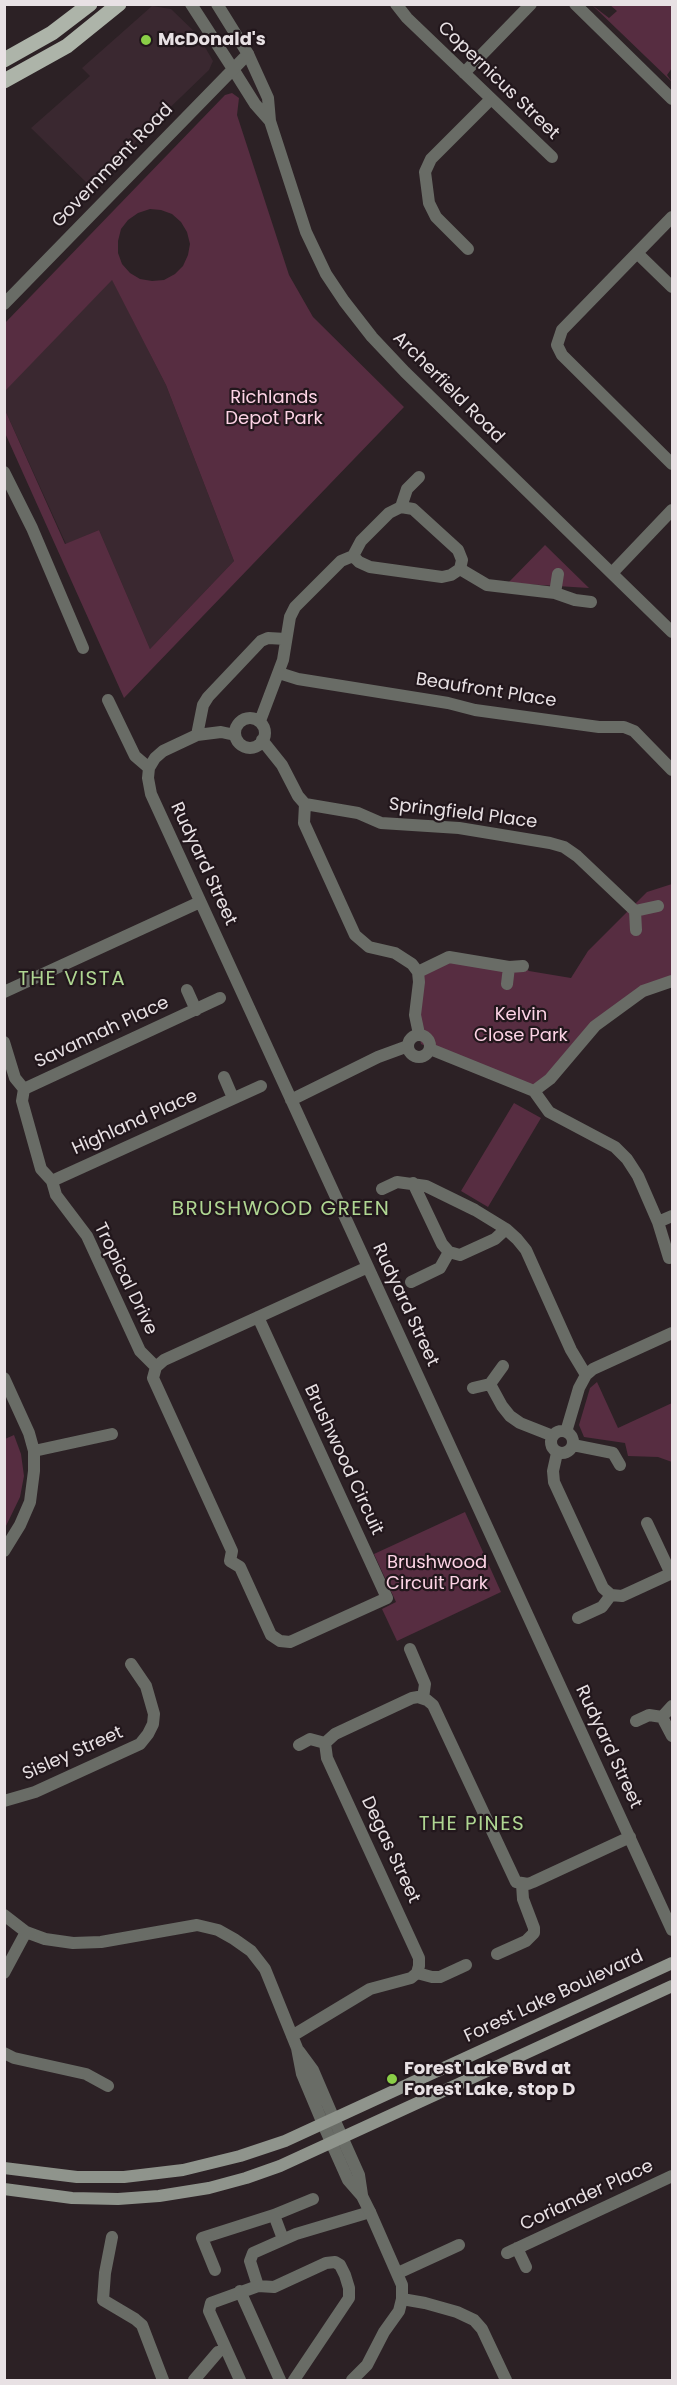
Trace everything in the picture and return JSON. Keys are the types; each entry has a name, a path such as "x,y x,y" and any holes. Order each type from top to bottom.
{"main road":[{"path":"4,60 52,33 90,4"},
{"path":"4,81 67,46 119,4"},
{"name":"Forest Lake Boulevard","path":"4,2168 77,2177 124,2177 183,2170 240,2156 285,2141 672,1962"},
{"path":"4,2189 72,2198 118,2199 159,2196 209,2188 246,2178 280,2166 672,1986"}],"street":[{"name":"Archerfield Road","path":"191,4 255,104 270,121"},
{"name":"Archerfield Road","path":"217,4 248,54 268,98 270,121 306,232 326,274 344,301 372,337 405,372 672,632"},
{"name":"Copernicus Street","path":"396,4 552,157"},
{"path":"464,73 531,4"},
{"path":"575,4 672,99"},
{"name":"Government Road","path":"4,304 248,54"},
{"path":"468,249 436,217 429,202 425,172 431,159 491,99"},
{"path":"672,217 562,330 557,345 562,356 672,464"},
{"path":"637,253 672,287"},
{"path":"4,472 32,528 83,648"},
{"path":"400,507 407,489 419,477"},
{"path":"260,722 279,673 290,617 295,607 341,561 352,556 368,534 389,513 400,507 413,509 458,550 462,560 460,569 451,575 442,577 370,567 352,556"},
{"path":"612,573 672,510"},
{"path":"460,569 488,585 555,593 575,600 591,602"},
{"path":"555,593 558,574"},
{"path":"197,735 203,705 208,697 261,641 268,638 286,639"},
{"name":"Beaufront Place","path":"279,673 298,679 448,703 475,710 599,727 624,727 634,731 672,770"},
{"path":"108,700 135,756 149,768 163,751 197,735 221,732 235,735"},
{"path":"255,718 265,730 262,740 253,747 247,747 238,741 235,735 238,724 243,720 255,718"},
{"path":"262,740 282,765 298,796 306,804 304,823 355,936 369,947 395,953 412,964 418,972 415,1015 419,1035"},
{"name":"Rudyard Street","path":"149,768 151,794 672,1929"},
{"name":"Springfield Place","path":"306,804 358,813 381,823 459,828 550,843 577,855 636,911"},
{"path":"4,992 200,902"},
{"path":"636,930 636,911 658,906"},
{"path":"379,963 382,950"},
{"path":"418,972 449,957 509,967 523,966"},
{"path":"507,984 509,967"},
{"path":"534,1090 550,1078 595,1026 643,991 672,981"},
{"name":"Savannah Place","path":"187,990 196,1010"},
{"name":"Savannah Place","path":"24,1089 220,998"},
{"path":"419,1035 429,1040 430,1049 425,1056 416,1057 411,1054 408,1047 411,1038 419,1035"},
{"name":"Tropical Drive","path":"4,1042 15,1078 24,1089 22,1101 41,1169 52,1180 56,1195 87,1236 140,1351 156,1367"},
{"path":"291,1100 378,1057 408,1047"},
{"path":"430,1049 534,1090 549,1112 615,1147 627,1159 638,1176 658,1222 669,1258"},
{"path":"224,1077 233,1098"},
{"name":"Highland Place","path":"52,1180 261,1086"},
{"path":"382,1189 397,1182 426,1186 475,1210 506,1230 526,1250 585,1375"},
{"path":"413,1183 448,1252 460,1255 495,1239 506,1230"},
{"path":"658,1222 672,1216"},
{"path":"411,1282 440,1268 448,1252"},
{"path":"156,1367 164,1360 368,1267"},
{"name":"Brushwood Circuit","path":"156,1367 153,1378 232,1551 230,1561 240,1567 271,1635 280,1641 290,1642 387,1598 258,1317"},
{"path":"566,1432 585,1375 593,1369 672,1333"},
{"path":"473,1388 490,1384 503,1366"},
{"path":"4,1378 29,1433 34,1450 30,1502 20,1525 4,1551"},
{"path":"490,1384 510,1416 520,1423 553,1436"},
{"path":"559,1432 566,1432 572,1437 573,1445 567,1453 557,1452 552,1446 553,1436 559,1432"},
{"path":"34,1450 112,1434"},
{"path":"573,1445 613,1453 620,1466"},
{"path":"557,1452 553,1471 554,1482 603,1588 611,1595 622,1596 672,1573 647,1523"},
{"path":"578,1618 602,1607 611,1595"},
{"path":"410,1649 425,1684 423,1698"},
{"name":"Sisley Street","path":"4,1801 35,1792 140,1744 148,1734 154,1714 146,1686 131,1664"},
{"path":"299,1745 310,1739 325,1743 335,1734 412,1698 423,1698 433,1705 516,1882 522,1884 533,1882 630,1837"},
{"path":"662,1717 672,1706"},
{"path":"636,1721 649,1715 662,1717"},
{"path":"662,1717 672,1736"},
{"name":"Degas Street","path":"325,1743 327,1758 420,1958 417,1973"},
{"path":"497,1954 530,1939 534,1933 523,1899 522,1884"},
{"path":"4,1915 26,1932 45,1939 73,1943 101,1942 197,1925 218,1930 251,1951 265,1969 297,2048 313,2070 348,2180 362,2196 402,2284 399,2311 384,2332 374,2354 352,2380"},
{"path":"4,1973 26,1932"},
{"path":"292,2036 370,1989 411,1978 417,1973 440,1977 466,1965"},
{"path":"4,2054 86,2074 108,2086"},
{"name":"Coriander Place","path":"526,2267 512,2250 672,2176"},
{"path":"215,2270 202,2238 274,2215 313,2199"},
{"path":"258,2286 251,2265 251,2256 257,2251 283,2239 370,2212"},
{"path":"274,2215 283,2239"},
{"path":"112,2237 105,2272 103,2300 142,2325 163,2380"},
{"path":"398,2273 459,2245"},
{"path":"240,2380 208,2308 215,2301 240,2291 258,2286 274,2287 331,2262 340,2265 349,2293 346,2304 294,2380"},
{"path":"240,2291 280,2380"},
{"path":"402,2299 457,2312 474,2320 482,2328 506,2380"},
{"path":"194,2380 218,2352"}],"shaded area":[{"path":"152,6 171,9 198,35 213,61 209,70 92,188 31,128 90,76 82,68"},
{"path":"112,279 166,385 234,561 150,649 99,530 66,544 5,410 4,391"}],"green space":[{"path":"592,5 609,18 617,11 610,5 672,5 672,68 667,75 672,82"},
{"name":"Richlands Depot Park","path":"232,93 239,98 237,115 289,275 313,317 404,407 124,698 5,433 5,410 65,544 99,530 150,649 234,561 166,385 112,280 5,391 5,323 225,95","holes":["150,209 172,214 181,222 190,244 188,255 183,266 164,280 140,279 122,264 118,253 121,229 138,213"]},
{"path":"545,545 589,588 508,583"},
{"name":"Kelvin Close Park","path":"672,884 672,981 595,1026 534,1091 421,1044 418,972 442,959 523,966 529,971 571,978 588,951 647,892"},
{"path":"514,1103 541,1118 488,1207 461,1191"},
{"path":"597,1382 618,1428 672,1403 672,1462 658,1457 628,1456 625,1443 584,1437 579,1425 590,1388"},
{"path":"14,1435 21,1454 24,1476 20,1497 5,1528 5,1439"},
{"name":"Brushwood Circuit Park","path":"465,1512 501,1592 397,1641 382,1609 396,1602 374,1554"}],"place":[{"name":"McDonald's","path":"146,40"},
{"name":"Forest Lake Bvd at Forest Lake, stop D","path":"392,2079"}],"district":[{"name":"THE VISTA","path":"72,980"},
{"name":"BRUSHWOOD GREEN","path":"281,1210"},
{"name":"THE PINES","path":"472,1825"}]}
